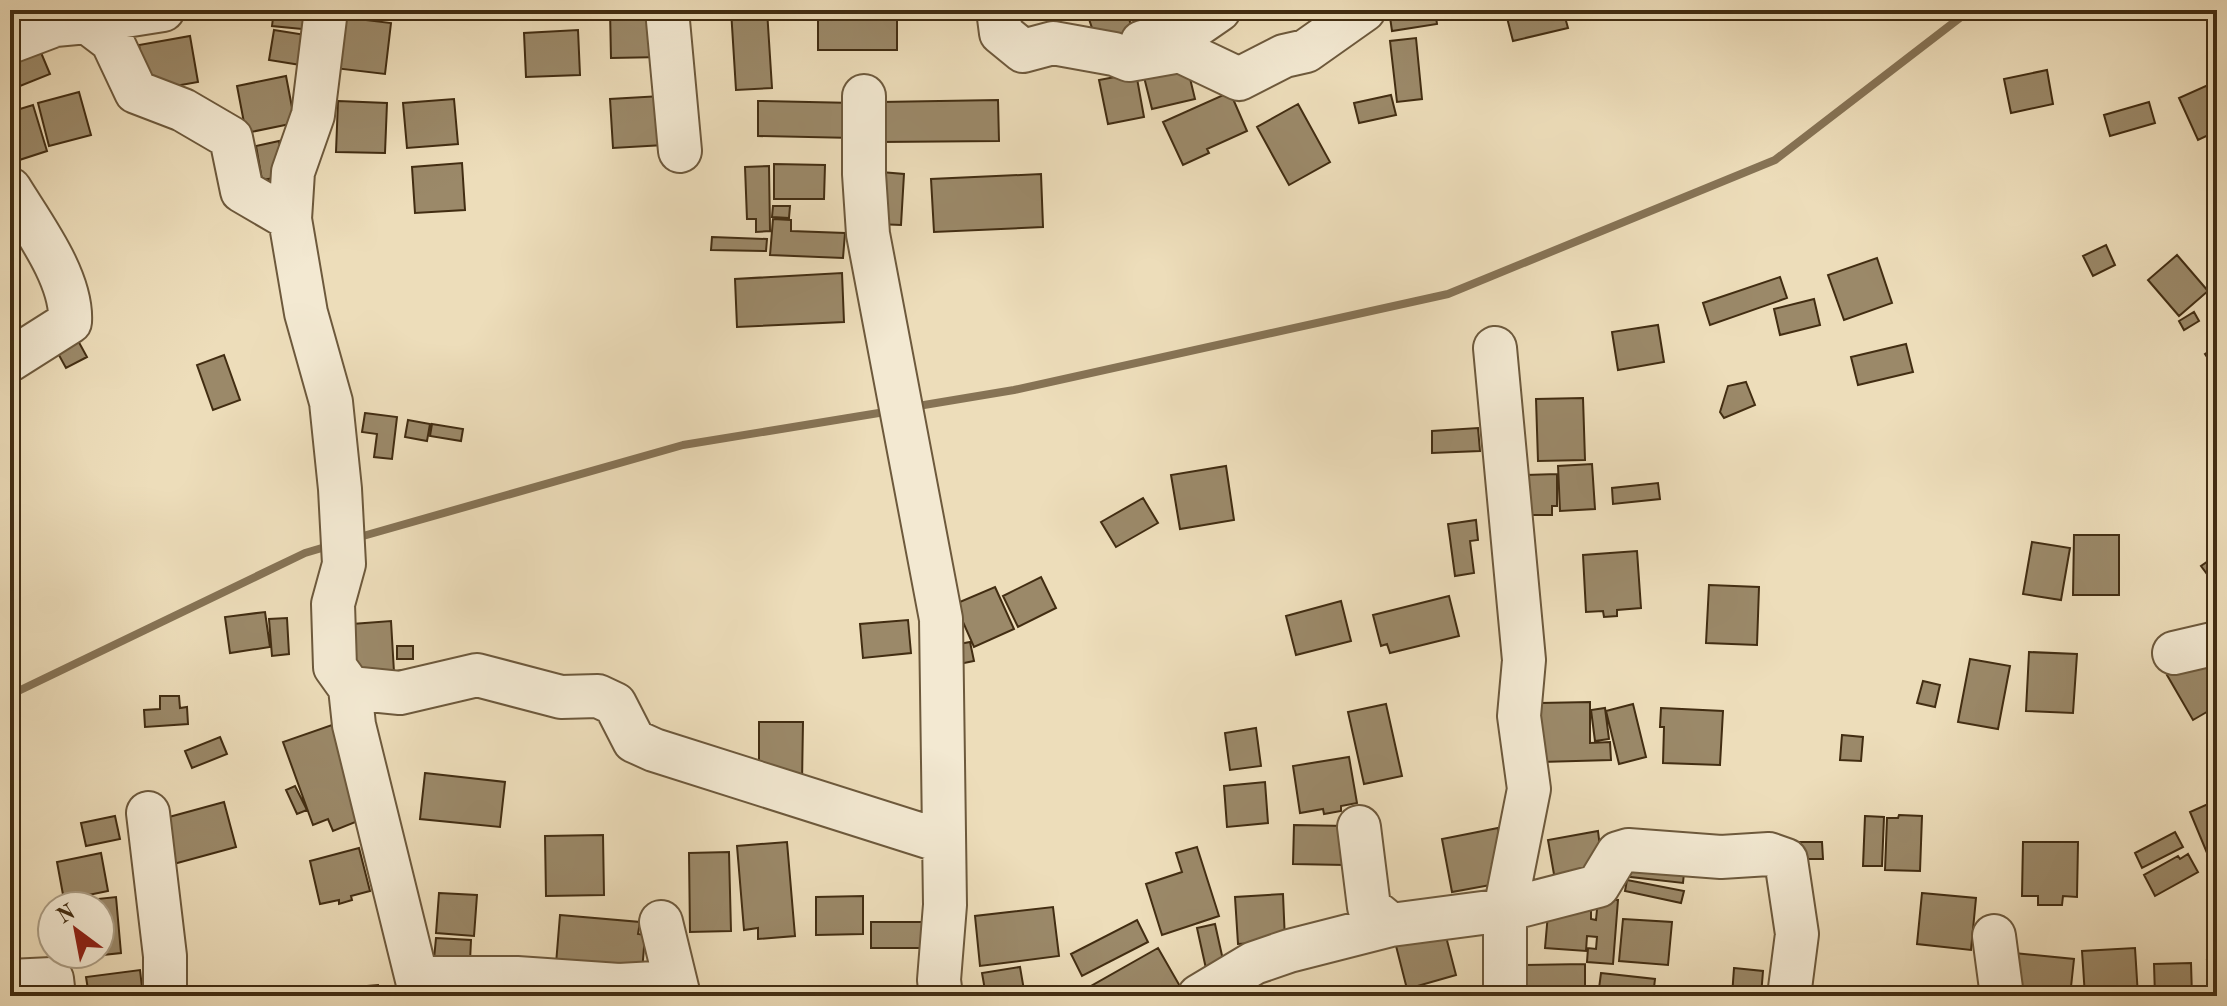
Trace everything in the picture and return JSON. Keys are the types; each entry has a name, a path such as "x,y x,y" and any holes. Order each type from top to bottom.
{"street":[{"path":"326,10 313,115 293,172 290,219 306,313 331,402 340,489 344,564 333,604 335,667 350,688 354,725 419,987 517,978 677,989 661,922"},
{"path":"667,10 680,151"},
{"path":"998,10 1001,33 1023,51 1053,43 1114,54 1129,60 1180,51 1239,79 1284,56 1306,51 1364,10"},
{"path":"1090,51 1119,50 1152,38 1190,30 1219,10"},
{"path":"10,42 55,25 144,12"},
{"path":"87,22 112,41 136,92 183,110 231,138 242,191 290,219"},
{"path":"864,96 868,234 941,619 945,905 939,980 941,996"},
{"path":"10,189 49,254 71,306 70,322 10,360"},
{"path":"1495,348 1524,660 1519,716 1529,789 1505,910 1505,996"},
{"path":"2174,653 2217,643"},
{"path":"350,688 400,693 477,675 561,697 598,696 615,704 634,741 654,750 944,842"},
{"path":"148,813 165,956 165,996"},
{"path":"1359,827 1369,907 1391,925"},
{"path":"1199,996 1254,963 1289,951 1391,925 1505,910 1598,886 1618,853 1628,850 1721,857 1769,854 1786,860 1797,934 1789,996"},
{"path":"1994,936 2002,996"},
{"path":"10,981 52,979 54,996"}],"building":[{"path":"274,10 314,13 312,30 272,26"},
{"path":"610,10 663,10 663,57 611,58"},
{"path":"731,10 767,10 772,88 736,90"},
{"path":"818,10 897,10 897,50 818,50"},
{"path":"1086,10 1126,10 1134,34 1098,46"},
{"path":"1142,10 1193,10 1146,25"},
{"path":"1389,10 1435,10 1437,24 1392,31"},
{"path":"1505,10 1563,10 1568,28 1513,41"},
{"path":"341,17 391,23 385,74 334,68"},
{"path":"274,30 312,36 307,66 269,60"},
{"path":"578,30 580,75 526,77 524,33"},
{"path":"34,36 50,74 10,90 10,46"},
{"path":"190,36 198,82 147,91 139,45"},
{"path":"1416,38 1422,99 1397,102 1390,41"},
{"path":"1186,62 1195,99 1152,109 1143,73"},
{"path":"2047,70 2053,104 2011,113 2004,79"},
{"path":"1136,73 1144,117 1108,124 1099,80"},
{"path":"286,76 295,123 246,133 237,86"},
{"path":"2217,81 2217,131 2198,140 2179,98"},
{"path":"79,92 91,135 49,146 38,103"},
{"path":"1230,92 1247,131 1207,149 1209,153 1183,165 1163,122"},
{"path":"1391,95 1396,115 1359,123 1354,103"},
{"path":"661,96 664,145 613,148 610,99"},
{"path":"454,99 458,144 407,148 403,103"},
{"path":"998,100 999,141 881,142 881,102"},
{"path":"338,101 387,103 385,153 336,152"},
{"path":"758,101 855,103 854,138 758,136"},
{"path":"2149,102 2155,123 2110,136 2104,115"},
{"path":"1298,104 1330,162 1289,185 1257,127"},
{"path":"33,105 47,151 10,163 10,112"},
{"path":"279,141 286,176 262,180 256,146"},
{"path":"462,163 465,210 415,213 412,167"},
{"path":"774,164 825,165 824,199 774,199"},
{"path":"769,166 770,231 756,232 756,219 747,219 745,167"},
{"path":"881,172 904,174 901,225 877,224"},
{"path":"1041,174 1043,227 934,232 931,179"},
{"path":"773,206 790,206 789,218 772,217"},
{"path":"773,219 791,220 791,231 845,233 843,258 770,255"},
{"path":"712,237 767,239 766,251 711,250"},
{"path":"2106,245 2115,265 2093,276 2083,256"},
{"path":"2177,255 2208,291 2179,316 2148,280"},
{"path":"1877,258 1892,303 1844,320 1828,275"},
{"path":"842,273 844,322 737,327 735,279"},
{"path":"1780,277 1787,298 1710,325 1703,303"},
{"path":"1814,299 1820,325 1780,335 1774,309"},
{"path":"2194,312 2199,321 2184,330 2179,321"},
{"path":"1658,325 1664,362 1618,370 1612,332"},
{"path":"70,326 87,357 66,368 49,337"},
{"path":"1906,344 1913,372 1858,385 1851,357"},
{"path":"2217,346 2217,372 2205,354"},
{"path":"224,355 240,400 213,410 197,365"},
{"path":"1746,382 1755,405 1724,418 1720,412 1728,386"},
{"path":"1583,398 1585,460 1538,461 1536,399"},
{"path":"365,413 397,417 392,459 374,457 377,434 362,432"},
{"path":"408,420 430,424 427,441 405,437"},
{"path":"432,424 463,429 461,441 430,436"},
{"path":"1478,428 1480,451 1432,453 1432,431"},
{"path":"1592,464 1595,509 1560,511 1558,466"},
{"path":"1226,466 1234,520 1180,529 1171,475"},
{"path":"1557,474 1557,506 1552,506 1552,515 1526,515 1526,475"},
{"path":"1658,483 1660,499 1613,504 1612,488"},
{"path":"1143,498 1158,523 1116,547 1101,522"},
{"path":"1476,520 1478,540 1470,541 1474,573 1455,576 1448,524"},
{"path":"2074,535 2119,535 2119,595 2073,595"},
{"path":"2032,542 2070,548 2061,600 2023,594"},
{"path":"1637,551 1641,608 1617,610 1617,616 1604,617 1603,611 1586,612 1583,555"},
{"path":"2217,555 2217,579 2213,582 2201,566"},
{"path":"1041,577 1056,608 1018,627 1003,596"},
{"path":"1709,585 1759,587 1757,645 1706,643"},
{"path":"995,587 1014,629 974,647 955,604"},
{"path":"1449,596 1459,636 1390,653 1387,644 1381,646 1373,615"},
{"path":"1341,601 1351,641 1296,655 1286,616"},
{"path":"265,612 270,647 230,653 225,617"},
{"path":"287,618 289,654 272,656 269,619"},
{"path":"908,620 911,653 863,658 860,624"},
{"path":"391,621 394,672 343,676 339,625"},
{"path":"970,642 974,661 954,665 949,646"},
{"path":"397,646 413,646 413,659 397,659"},
{"path":"2217,646 2217,706 2193,720 2167,675"},
{"path":"2029,652 2077,654 2073,713 2026,711"},
{"path":"1970,659 2010,666 1998,729 1958,722"},
{"path":"1923,681 1940,685 1935,707 1917,703"},
{"path":"160,696 179,696 180,708 187,707 188,724 145,727 144,710 160,709"},
{"path":"1590,702 1590,743 1610,742 1611,760 1541,762 1540,703"},
{"path":"1386,704 1402,776 1364,784 1348,712"},
{"path":"1633,704 1646,757 1619,764 1606,711"},
{"path":"1605,708 1609,739 1595,741 1591,710"},
{"path":"1661,708 1723,711 1720,765 1663,763"},
{"path":"759,722 803,722 802,783 759,783"},
{"path":"332,725 363,819 333,831 328,819 313,825 283,742"},
{"path":"1256,728 1261,766 1230,770 1225,733"},
{"path":"1842,735 1863,737 1861,761 1840,760"},
{"path":"220,737 227,754 192,768 185,751"},
{"path":"1349,757 1357,803 1341,806 1341,811 1324,814 1323,809 1300,813 1293,766"},
{"path":"425,773 505,782 500,827 420,819"},
{"path":"1265,782 1268,823 1227,827 1224,786"},
{"path":"295,786 307,810 297,814 286,790"},
{"path":"2217,800 2217,863 2212,865 2190,812"},
{"path":"224,802 236,847 170,865 158,820"},
{"path":"1899,815 1922,816 1920,871 1885,870 1887,818 1898,818"},
{"path":"115,816 120,839 86,846 81,823"},
{"path":"1865,816 1884,817 1882,866 1863,866"},
{"path":"1294,825 1346,826 1345,865 1293,864"},
{"path":"1498,828 1505,862 1492,864 1496,884 1452,892 1442,839"},
{"path":"1598,831 1603,872 1555,880 1548,840"},
{"path":"2175,832 2183,847 2142,868 2135,853"},
{"path":"603,835 604,895 546,896 545,836"},
{"path":"787,842 795,936 758,939 758,928 744,930 737,846"},
{"path":"1799,842 1822,842 1823,859 1799,859"},
{"path":"2023,842 2078,842 2077,897 2063,896 2062,905 2038,905 2038,896 2022,896"},
{"path":"1197,847 1219,916 1162,935 1146,884 1182,872 1176,853"},
{"path":"359,848 370,891 351,896 352,900 339,904 339,900 320,904 310,861"},
{"path":"729,852 731,931 690,932 689,853"},
{"path":"101,853 108,890 62,890 57,862"},
{"path":"2188,854 2198,872 2155,896 2144,875 2178,856 2180,859"},
{"path":"1624,856 1685,863 1683,883 1622,876"},
{"path":"1627,880 1684,891 1681,903 1625,891"},
{"path":"439,893 477,895 474,936 436,933"},
{"path":"1922,893 1976,898 1971,950 1917,944"},
{"path":"1283,894 1285,941 1238,944 1235,897"},
{"path":"863,896 863,934 816,935 816,897"},
{"path":"116,897 121,953 116,954"},
{"path":"1598,899 1618,900 1613,964 1587,962 1588,948 1596,949 1597,937 1587,936 1586,951 1545,948 1549,902 1591,905 1591,919 1596,920"},
{"path":"1053,907 1059,956 980,966 975,916"},
{"path":"560,915 640,922 638,934 645,935 642,972 556,964"},
{"path":"1623,919 1672,922 1668,965 1619,961"},
{"path":"1137,920 1148,942 1082,976 1071,954"},
{"path":"871,922 925,922 925,948 871,948"},
{"path":"1215,924 1225,969 1207,973 1197,928"},
{"path":"1444,929 1456,975 1407,989 1395,942"},
{"path":"436,938 471,940 470,961 434,959"},
{"path":"1158,948 1181,988 1166,996 1078,996 1077,994"},
{"path":"2135,948 2138,996 2085,996 2082,951"},
{"path":"2014,953 2074,959 2070,996 2010,996"},
{"path":"2217,958 2217,995 2214,995 2207,960"},
{"path":"2191,963 2192,996 2155,996 2154,964"},
{"path":"1585,964 1585,996 1523,996 1523,965"},
{"path":"1020,967 1025,996 986,996 982,973"},
{"path":"1734,968 1763,971 1761,996 1732,996"},
{"path":"140,970 143,996 89,996 86,977"},
{"path":"1601,973 1655,979 1653,996 1598,996"},
{"path":"378,985 379,996 308,996 307,991"}],"waterway":[{"path":"912,407 1014,390 1448,294 1775,160 1970,10"},
{"path":"356,538 683,445 891,411"},
{"path":"10,695 305,553 332,545"}]}
